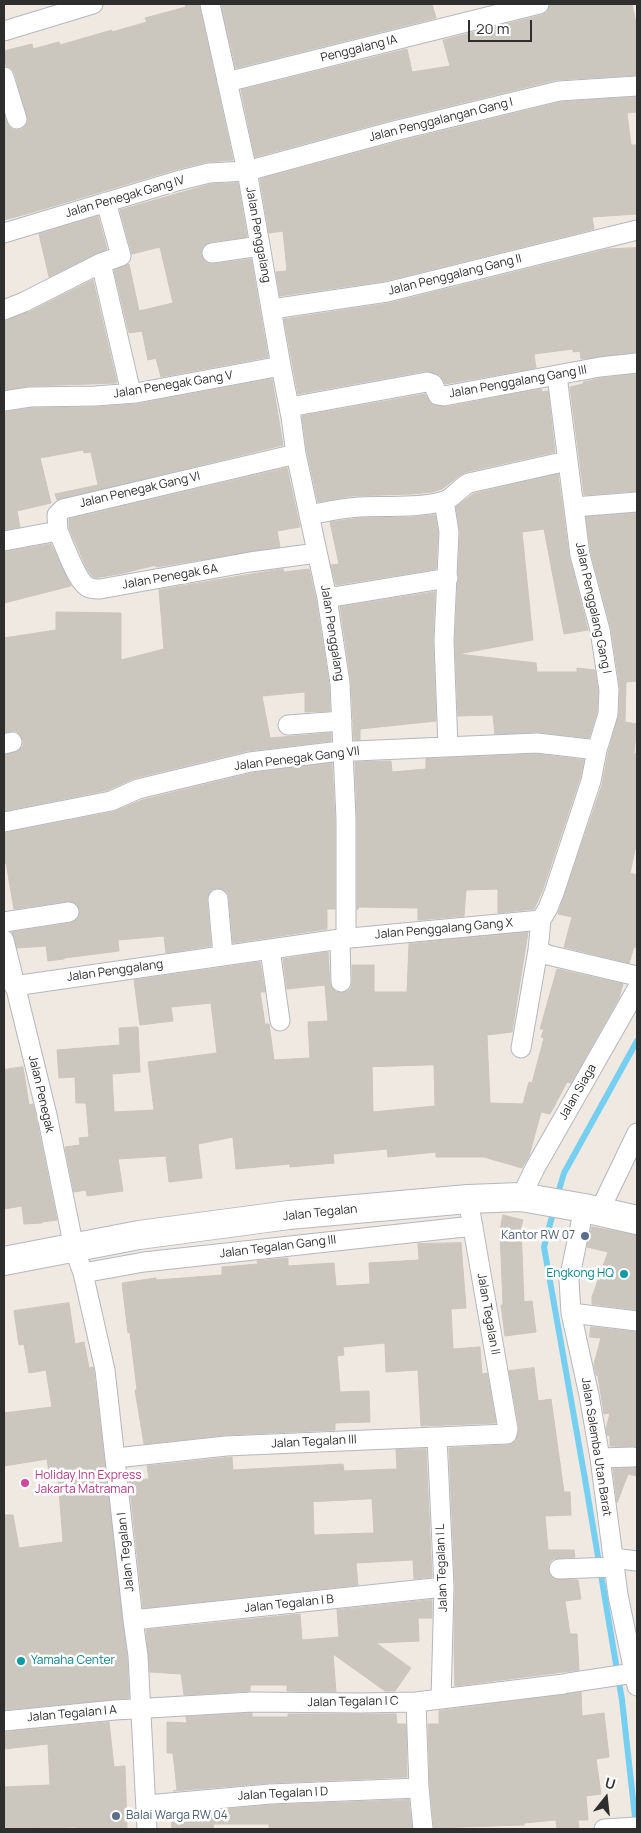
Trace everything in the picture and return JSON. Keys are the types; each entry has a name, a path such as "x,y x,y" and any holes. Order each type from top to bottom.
{"street":[{"name":"Jalan Penggalang","path":"14,986 343,938 346,819 340,683 327,598 296,454 290,407 281,366 247,171 210,4"},
{"name":"Penggalang IA","path":"227,82 488,10 539,4"},
{"path":"4,31 81,5"},
{"path":"4,77 17,119"},
{"name":"Jalan Penggalangan Gang I","path":"247,171 394,131 560,91 637,86"},
{"name":"Jalan Penegak Gang IV","path":"4,233 177,181 209,173 247,171"},
{"path":"4,310 24,302 101,263 121,256 106,202"},
{"name":"Jalan Penggalang Gang II","path":"272,309 386,292 637,230"},
{"path":"212,253 260,246"},
{"path":"101,263 132,393"},
{"name":"Jalan Penggalang Gang III","path":"290,407 426,382 433,384 438,395 444,396 600,367 637,363"},
{"name":"Jalan Penegak Gang V","path":"4,401 30,397 94,396 132,393 281,366"},
{"name":"Jalan Penggalang Gang I","path":"521,1048 538,950 541,920 551,901 591,781 597,750 608,714 609,690 600,630 580,555 557,376"},
{"name":"Jalan Penegak Gang VI","path":"58,531 57,515 63,509 296,454"},
{"path":"309,515 356,507 426,504 444,501 469,482 567,461"},
{"path":"444,501 449,532 444,641 448,746"},
{"path":"574,507 637,502"},
{"path":"4,541 58,531"},
{"name":"Jalan Penegak 6A","path":"58,531 85,586 100,590 250,562 317,553"},
{"path":"327,598 448,578"},
{"path":"288,725 342,721"},
{"name":"Jalan Penegak Gang VII","path":"4,822 111,801 138,789 250,762 342,751 448,746 537,743 597,750"},
{"path":"218,899 223,956"},
{"path":"4,922 69,912"},
{"name":"Jalan Penggalang Gang X","path":"343,938 541,920"},
{"path":"341,982 343,938"},
{"name":"Jalan Penegak","path":"4,940 47,1115 74,1248"},
{"path":"270,949 280,1021"},
{"path":"538,950 548,956 637,976"},
{"name":"Jalan Siaga","path":"529,1198 535,1168 637,989"},
{"name":"Jalan Salemba Utan Barat","path":"633,1678 618,1594 600,1458 589,1395 571,1313 569,1280 588,1209 637,1133"},
{"name":"Jalan Tegalan","path":"4,1261 139,1235 289,1215 468,1199 529,1198 637,1220"},
{"name":"Jalan Tegalan II","path":"468,1199 508,1429"},
{"name":"Jalan Tegalan Gang III","path":"83,1273 144,1262 473,1226"},
{"path":"139,1235 144,1262"},
{"name":"Jalan Tegalan I","path":"74,1248 83,1273 105,1370 138,1656 147,1829"},
{"path":"571,1313 637,1321"},
{"name":"Jalan Tegalan III","path":"116,1458 226,1446 504,1435 507,1434 508,1429"},
{"name":"Jalan Tegalan I L","path":"437,1437 444,1587 441,1699"},
{"path":"600,1458 633,1457"},
{"path":"559,1569 637,1561"},
{"name":"Jalan Tegalan I B","path":"133,1620 444,1587"},
{"name":"Jalan Tegalan I C","path":"140,1709 252,1702 416,1702 572,1683 633,1678"},
{"path":"416,1702 422,1829"},
{"name":"Jalan Tegalan I A","path":"4,1721 140,1709"},
{"name":"Jalan Tegalan I D","path":"147,1805 270,1794 419,1788"},
{"path":"604,1829 637,1827"}],"building":[{"path":"185,4 199,4 233,160 206,162 174,170 4,220 4,114 9,127 14,130 20,130 25,127 28,121 15,74 11,68 6,66 4,51 32,44 33,49 59,42 60,45 112,30 112,32 147,22 145,18 186,7"},
{"path":"221,4 432,4 436,18 236,68"},
{"path":"632,4 637,28 637,75 556,80 391,120 255,157 241,90 407,49 412,72 450,66 443,40 542,15 547,12 550,5"},
{"path":"637,97 637,112 627,113 631,145 637,145 637,214 592,217 594,229 385,281 280,296 276,272 287,271 283,231 269,233 260,179 397,142 561,102"},
{"path":"238,183 247,237 210,242 202,248 201,255 207,263 213,264 251,259 268,357 161,377 156,358 148,360 142,331 129,333 114,270 129,264 139,311 173,303 160,247 132,254 120,210 211,184"},
{"path":"98,216 107,249 49,277 39,234"},
{"path":"637,248 637,352 581,359 580,351 573,352 573,349 534,354 536,368 445,384 440,375 425,371 298,394 284,319 390,303 608,249"},
{"path":"93,280 117,383 30,386 4,390 4,321 29,312"},
{"path":"637,374 637,491 584,495 570,387 602,378"},
{"path":"272,379 283,445 57,500 55,494 98,485 91,452 84,453 83,450 40,458 51,503 17,511 20,527 4,530 4,412 31,408 137,404"},
{"path":"541,389 542,392 548,391 555,452 466,472 442,489 432,492 352,496 318,502 307,452 302,416 425,394 432,404 446,407"},
{"path":"287,468 300,527 277,531 280,547 156,567 156,565 95,578 87,569 69,528 69,519"},
{"path":"558,474 569,556 588,630 564,634 544,529 522,532 533,640 458,654 536,663 537,672 577,672 577,668 595,670 598,691 597,712 589,738 538,732 495,734 493,715 458,716 455,641 460,532 456,507 473,494"},
{"path":"637,513 637,681 626,682 625,722 637,724 634,753 637,754 637,841 630,873 637,875 637,948 634,947 629,963 564,947 572,917 558,914 602,785 608,753 619,714 620,688 611,628 591,553 586,517"},
{"path":"435,515 438,533 436,569 336,585 331,565 339,564 330,522 360,518"},
{"path":"51,544 71,586 4,603 4,552"},
{"path":"283,569 284,572 309,569 316,600 329,684 330,711 305,712 305,692 262,696 270,738 331,733 331,741 247,751 135,778 108,790 4,811 4,755 19,750 23,746 23,740 16,731 4,732 4,638 56,630 56,612 121,613 121,660 164,649 159,590"},
{"path":"435,592 433,641 436,721 360,729 360,740 354,740 351,681 340,607"},
{"path":"537,754 584,760 580,778 543,889 534,909 498,913 498,889 466,890 464,916 418,920 418,908 359,907 357,910 355,762 391,761 392,772 426,769 426,759"},
{"path":"332,763 335,819 335,909 327,909 327,929 233,943 229,898 227,892 217,888 211,890 207,900 211,946 166,953 164,936 118,940 119,951 48,961 46,946 17,948 12,932 71,923 79,917 80,911 77,905 68,901 14,909 6,863 4,864 4,833 113,812 142,800 252,773"},
{"path":"528,932 512,1032 487,1035 490,1103 523,1104 529,1082 532,1083 544,1038 541,1037 544,1029 540,1029 557,969 623,984 619,998 571,1083 567,1082 550,1114 541,1112 529,1156 522,1168 484,1157 436,1157 436,1152 388,1157 387,1149 333,1154 334,1163 290,1167 290,1164 236,1169 233,1137 198,1144 202,1178 169,1182 166,1156 118,1159 123,1191 87,1196 86,1190 74,1192 65,1147 80,1145 79,1138 89,1137 86,1103 76,1103 75,1077 59,1078 57,1050 120,1045 119,1028 138,1027 140,1072 112,1074 114,1112 154,1110 148,1062 217,1053 211,1003 171,1007 173,1021 140,1025 134,980 260,962 265,992 260,992 265,1024 269,1024 274,1060 310,1058 308,1022 328,1021 325,985 287,989 283,959 328,952 330,983 336,992 346,992 351,988 352,965 374,965 374,992 407,992 409,944","holes":["434,1065 435,1106 373,1112 372,1067"]},
{"path":"23,1067 29,1105 33,1104 57,1220 42,1223 24,1224 22,1206 4,1209 4,1070"},
{"path":"503,1215 523,1220 521,1227 524,1302 532,1301 536,1332 505,1336 501,1305 503,1305 500,1232"},
{"path":"592,1227 637,1235 637,1310 592,1304 592,1297 608,1252 587,1247"},
{"path":"461,1243 466,1308 451,1309 453,1349 480,1347 482,1374 487,1373 496,1423 421,1426 418,1370 386,1372 385,1343 343,1347 344,1355 337,1356 340,1392 369,1391 370,1422 335,1423 335,1430 225,1435 144,1444 135,1390 137,1390 130,1332 128,1333 122,1283 156,1278 156,1280 222,1275 222,1267 258,1264 257,1261 288,1258 288,1266 334,1263 336,1286 370,1284 369,1263 419,1260 418,1244"},
{"path":"69,1303 75,1344 84,1342 89,1368 93,1367 94,1372 127,1657 129,1698 4,1710 4,1515 13,1515 19,1548 63,1542 58,1477 50,1478 47,1459 4,1466 4,1413 52,1407 46,1370 29,1373 24,1344 19,1345 14,1311"},
{"path":"591,1327 637,1332 637,1447 610,1446 610,1436 607,1435 606,1429 610,1413 604,1414 598,1376 596,1375 594,1364 601,1338 590,1337"},
{"path":"534,1368 538,1401 551,1399 564,1492 570,1492 571,1515 545,1516 548,1550 574,1550 575,1557 553,1559 549,1563 548,1570 554,1579 578,1580 581,1599 565,1601 570,1634 577,1634 579,1670 455,1686 455,1586 449,1448 507,1445 516,1441 519,1427 509,1371"},
{"path":"426,1449 432,1577 414,1579 413,1560 356,1563 358,1585 143,1608 129,1480 149,1479 147,1466 232,1457 233,1470 343,1464 344,1471 397,1469 396,1450","holes":["372,1499 374,1533 314,1535 313,1502"]},
{"path":"637,1467 637,1476 628,1474 617,1503 613,1469"},
{"path":"432,1600 432,1618 418,1618 419,1641 376,1643 411,1668 395,1691 385,1691 333,1654 336,1692 287,1691 287,1685 250,1685 250,1691 184,1695 181,1674 150,1672 146,1630 300,1614 302,1640 339,1637 337,1610"},
{"path":"581,1692 582,1716 604,1713 609,1757 596,1759 601,1794 586,1796 588,1820 578,1820 579,1829 557,1829 556,1820 524,1823 524,1825 434,1828 430,1787 428,1724 439,1724 439,1711"},
{"path":"252,1713 252,1717 288,1717 288,1714 396,1714 397,1724 406,1724 407,1777 269,1783 173,1791 177,1790 173,1753 167,1753 167,1722 187,1723 186,1717"},
{"path":"109,1722 114,1767 125,1766 127,1829 76,1829 76,1827 4,1829 4,1787 50,1785 48,1744 4,1749 4,1732"},
{"path":"409,1800 412,1829 269,1829 269,1824 213,1824 214,1829 172,1829 171,1814 271,1805"}],"waterway":[{"path":"557,1197 564,1173 637,1041"},
{"path":"554,1209 544,1247 622,1700 636,1826"}],"place":[{"name":"Kantor RW 07","path":"585,1236"},
{"name":"Engkong HQ","path":"624,1274"},
{"name":"Holiday Inn Express Jakarta Matraman","path":"25,1483"},
{"name":"Yamaha Center","path":"21,1661"},
{"name":"Balai Warga RW 04","path":"116,1816"}]}
